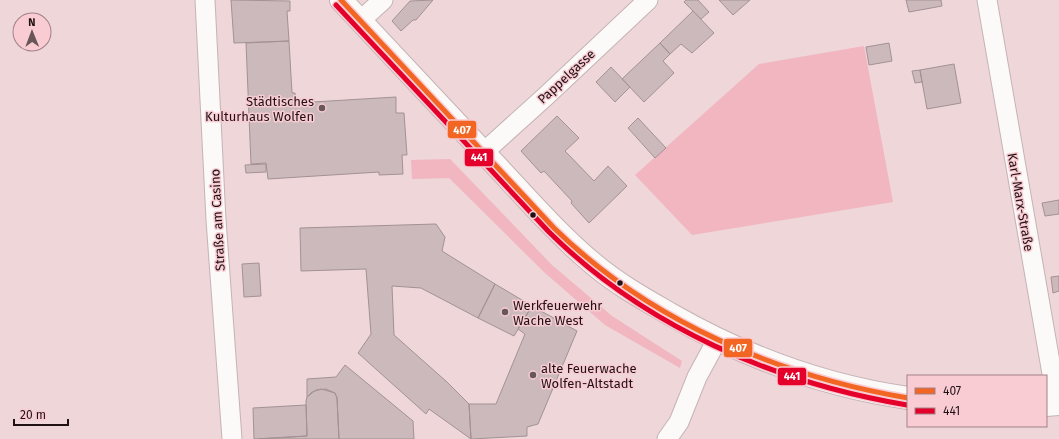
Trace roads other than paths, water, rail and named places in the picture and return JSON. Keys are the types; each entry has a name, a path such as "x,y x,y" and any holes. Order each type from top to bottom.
{"street":[{"name":"Straße am Casino","path":"205,0 216,220 232,439"},
{"path":"341,0 533,205 595,265 631,292 717,340 755,358 819,380 854,389 907,398"},
{"path":"361,20 383,0"},
{"name":"Pappelgasse","path":"484,152 648,0"},
{"name":"Karl-Marx-Straße","path":"987,0 1054,385 1054,405"},
{"path":"668,439 680,430 697,377 717,340"}],"place":[{"name":"Städtisches Kulturhaus Wolfen","path":"322,108"},
{"name":"Werkfeuerwehr Wache West","path":"505,312"},
{"name":"alte Feuerwache Wolfen-Altstadt","path":"533,375"}]}
